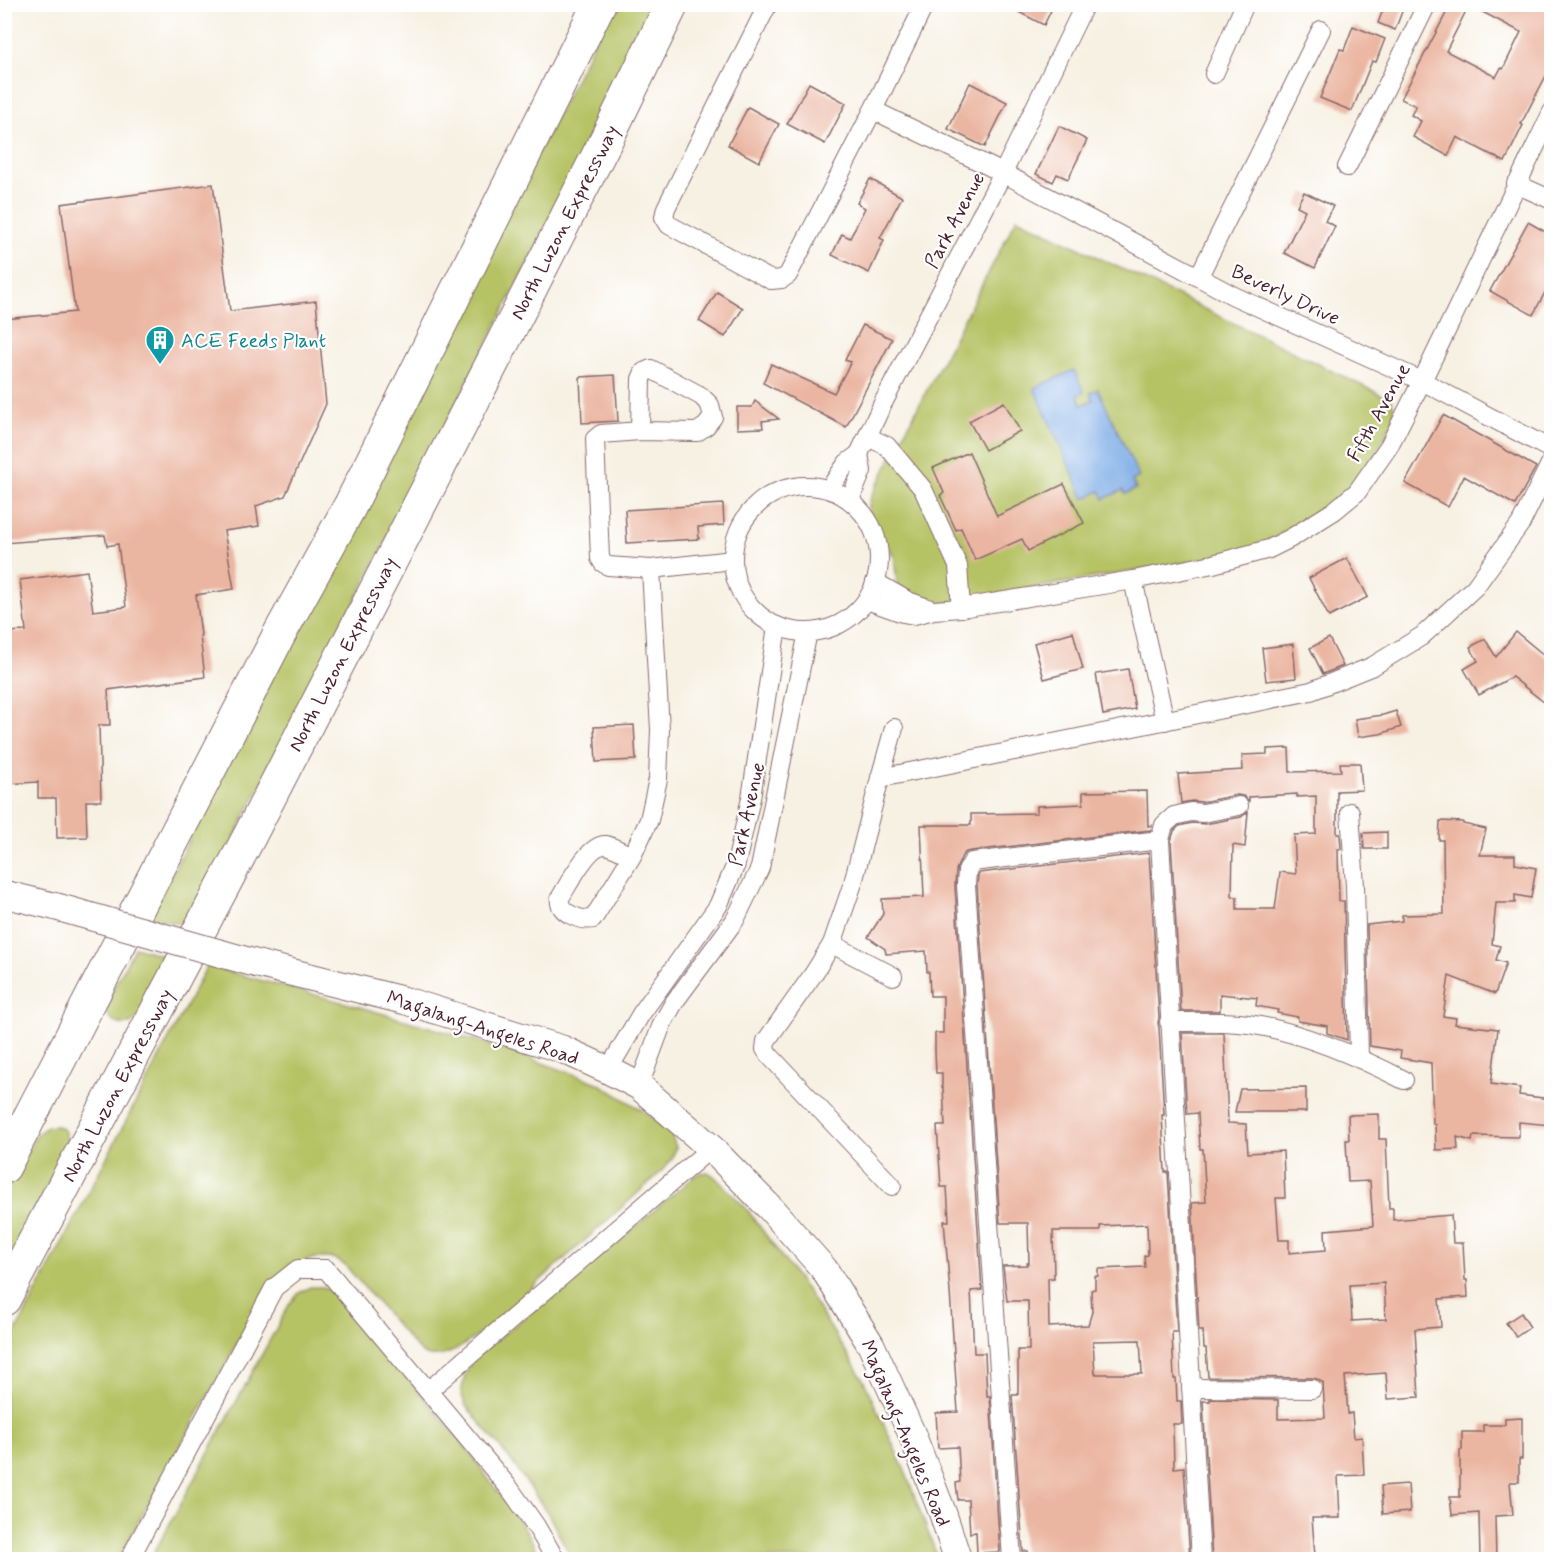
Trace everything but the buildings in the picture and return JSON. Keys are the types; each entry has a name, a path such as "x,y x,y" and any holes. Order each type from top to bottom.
{"highway":[{"path":"4,1167 280,633 350,506 599,4"},
{"name":"North Luzon Expressway","path":"4,1299 249,837 608,136 672,4"}],"main road":[{"name":"Magalang-Angeles Road","path":"4,894 258,964 406,1001 562,1048 639,1086 711,1148 770,1208 824,1269 871,1345 910,1432 943,1514 958,1560"}],"street":[{"path":"768,4 666,208 664,217 669,225 771,279 782,279 788,275 925,4"},
{"name":"Park Avenue","path":"829,489 847,463 859,454 868,437 1003,173 1085,4"},
{"path":"1214,74 1245,4"},
{"path":"1347,167 1427,4"},
{"path":"1199,276 1321,30"},
{"name":"Beverly Drive","path":"873,110 1003,173 1234,296 1422,381 1551,450"},
{"name":"Fifth Avenue","path":"867,600 914,615 1133,580 1213,564 1269,549 1292,538 1334,511 1357,492 1389,446 1551,112"},
{"path":"1516,184 1551,200"},
{"path":"640,431 641,379 644,372 651,369 702,396 710,405 713,417 697,432 640,431 602,434 595,439 600,558 603,564 651,569 733,560"},
{"path":"868,437 887,446 923,489 958,566 961,608"},
{"name":"Park Avenue","path":"850,500 862,471 859,454"},
{"path":"879,778 1311,691 1374,666 1422,636 1475,587 1521,523 1551,460"},
{"path":"798,486 819,486 850,500 872,527 879,550 878,573 867,600 854,615 832,627 808,632 792,631 777,626 759,615 745,599 736,580 733,560 735,538 744,519 758,502 777,491 798,486"},
{"path":"632,856 649,820 658,779 660,730 651,569"},
{"path":"1133,580 1164,720"},
{"name":"Fifth Avenue","path":"875,582 908,601 934,610"},
{"name":"Park Avenue","path":"608,1070 641,1014 718,906 736,864 751,798 777,626"},
{"name":"Park Avenue","path":"639,1086 662,1023 675,1001 735,920 760,868 808,632"},
{"path":"892,1186 765,1049 766,1041 832,944 853,883 894,728"},
{"path":"756,764 780,768"},
{"path":"1202,1560 1160,840 1164,825 1174,816 1239,806"},
{"path":"1350,812 1355,886 1359,1057"},
{"path":"1012,1560 966,885 967,871 972,862 1160,840"},
{"path":"736,864 760,868"},
{"path":"832,944 893,976"},
{"path":"1169,1022 1240,1023 1293,1034 1359,1057 1404,1080"},
{"path":"428,1390 711,1148"},
{"path":"129,1560 274,1288 298,1269 326,1269 510,1489 536,1526 555,1560"},
{"path":"1191,1388 1312,1389"}],"green space":[{"path":"613,5 660,5 189,926 150,917"},
{"path":"1017,218 1392,400 1395,417 1372,461 1342,498 1253,551 933,605 898,591 894,556 867,516 871,497"},
{"path":"135,947 172,958 144,1013 130,1024 119,1024 110,1019 106,1008 110,995"},
{"path":"207,966 498,1047 598,1083 642,1110 671,1134 676,1147 672,1159 659,1174 486,1329 465,1345 448,1354 430,1356 421,1352 345,1265 333,1258 315,1258 295,1264 266,1291 118,1559 5,1559 4,1354"},
{"path":"57,1126 64,1130 68,1143 5,1273 5,1193 37,1134 47,1127"},
{"path":"708,1172 746,1208 809,1294 863,1379 905,1471 938,1559 572,1559 547,1512 510,1459 466,1406 461,1393 465,1375 472,1360 691,1179 700,1173"},
{"path":"310,1287 324,1287 337,1295 461,1441 527,1532 541,1559 150,1560 289,1305 299,1293"}],"water":[{"path":"1074,370 1084,392 1078,395 1082,405 1093,400 1090,393 1098,389 1139,477 1132,481 1136,489 1125,494 1123,490 1104,499 1100,491 1084,499 1034,388"}],"place":[{"name":"ACE Feeds Plant","path":"160,366"}]}
